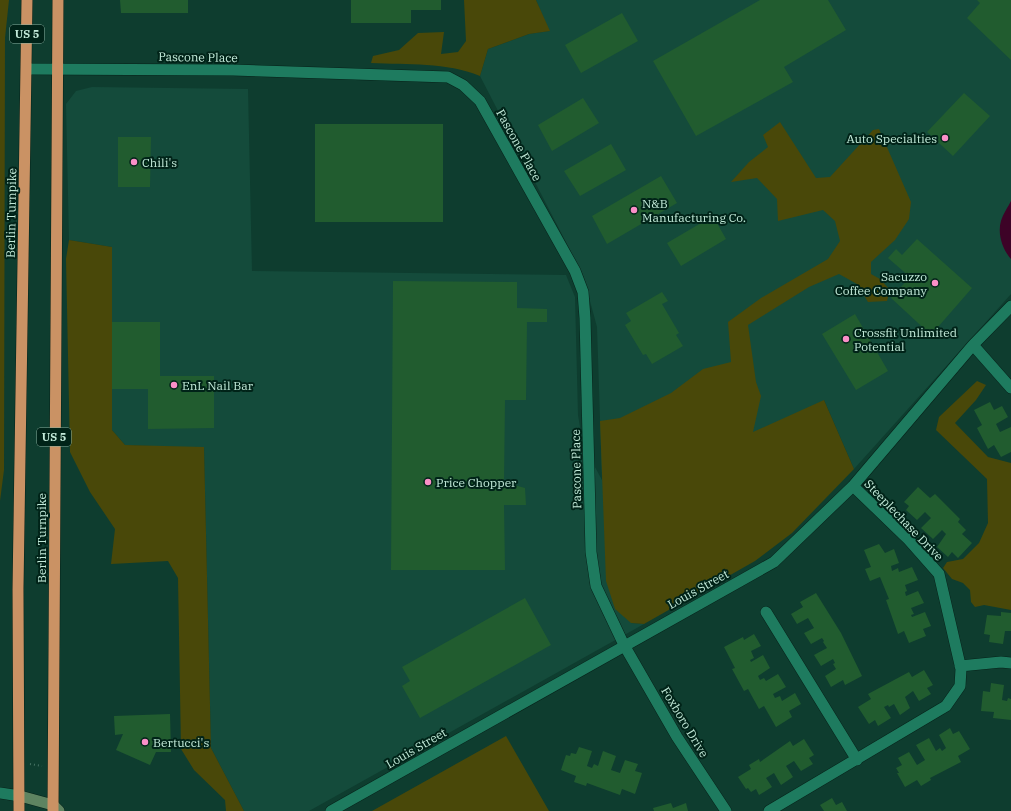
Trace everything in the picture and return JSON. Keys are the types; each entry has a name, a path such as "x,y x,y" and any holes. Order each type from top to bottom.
{"highway":[{"name":"Berlin Turnpike","path":"19,811 18,589 27,0"},
{"name":"Berlin Turnpike","path":"55,809 58,0"}],"main road":[{"path":"20,796 55,809"}],"street":[{"name":"Pascone Place","path":"27,69 233,70 448,77 463,85 480,101 574,268 583,292 591,552 596,586 624,645"},
{"name":"Louis Street","path":"331,811 774,562 853,486 973,346 1011,306"},
{"path":"973,346 1011,388"},
{"name":"Steeplechase Drive","path":"768,811 857,760 946,706 960,686 960,666 939,574 909,540 853,486"},
{"path":"766,612 857,760"},
{"name":"Foxboro Drive","path":"624,645 677,737 726,811"},
{"path":"960,666 1001,662 1011,663"},
{"path":"0,793 20,796"}],"path":[{"path":"30,764 42,766"}],"shaded area":[{"path":"0,0 9,0 5,38 4,470 0,501"},
{"path":"464,0 536,0 550,31 529,34 488,49 480,76 454,68 440,66 371,63 373,56 399,50 418,33 444,32 441,54 458,52 466,41"},
{"path":"536,0 1011,0 1011,294 854,469 824,400 631,623 644,624 309,811 244,811 211,748 204,448 125,445 112,430 112,247 69,240 66,104 76,91 92,87 248,89 252,271 566,275 575,297 578,415 583,445 602,480 597,327 583,275 480,76 488,49 529,34 549,31"},
{"path":"780,122 816,178 830,177 873,130 879,129 911,202 909,219 895,240 871,262 871,274 880,279 890,290 887,301 868,302 857,284 839,274 809,287 748,325 756,382 761,396 753,432 824,400 854,469 792,533 755,561 644,624 631,623 615,609 606,581 600,421 620,418 671,393 703,369 731,362 728,322 761,298 828,259 840,241 835,221 823,210 778,221 777,199 757,178 731,182 749,162 768,147 763,135"},
{"path":"1011,201 1011,259 1003,246 1000,236 1000,226 1004,213"},
{"path":"69,240 112,247 112,430 125,445 204,447 211,748 244,811 226,811 225,800 194,770 181,749 178,578 168,561 111,564 115,529 90,492 70,452 66,259"},
{"path":"977,381 986,385 976,400 955,423 988,457 1011,463 1011,610 984,605 975,607 971,602 970,590 963,583 952,579 943,568 947,562 963,559 979,543 988,523 987,479 936,430 939,417"},
{"path":"506,736 549,811 372,811"}],"building":[{"path":"120,0 188,0 188,13 121,13"},
{"path":"351,0 441,0 441,10 411,10 411,23 351,23"},
{"path":"760,0 828,0 846,30 784,67 793,82 696,136 653,61"},
{"path":"977,0 1011,0 1011,60 967,18 980,3"},
{"path":"622,13 638,41 581,73 565,45"},
{"path":"964,93 990,116 953,156 927,132"},
{"path":"583,98 599,123 552,151 538,125"},
{"path":"315,124 443,124 443,222 315,222"},
{"name":"Chili's","path":"118,137 151,137 150,187 118,187"},
{"path":"611,144 626,170 580,196 564,171"},
{"name":"N&B Manufacturing Co.","path":"661,176 677,203 607,244 592,216"},
{"path":"713,216 726,239 681,266 667,243"},
{"name":"Sacuzzo Coffee Company","path":"917,239 972,288 931,335 891,298 910,277 888,258 896,249 902,255"},
{"path":"393,281 517,282 517,308 547,309 547,322 527,322 526,400 505,400 504,482 525,488 526,505 504,505 505,570 391,570"},
{"path":"662,292 668,301 662,304 679,333 676,335 683,346 652,364 646,354 643,355 625,325 631,321 626,313"},
{"path":"855,314 888,371 856,390 822,334"},
{"path":"112,322 160,322 160,376 214,376 214,428 148,429 148,389 112,389"},
{"path":"990,402 994,410 1002,406 1008,417 996,424 1000,432 1011,427 1011,452 1001,457 994,445 988,449 977,428 982,425 974,410"},
{"path":"918,487 930,498 935,494 960,519 958,522 966,530 962,534 972,543 958,558 952,552 948,557 937,547 946,534 942,530 933,539 921,528 931,518 925,512 917,520 906,510 909,506 904,502"},
{"path":"879,544 885,553 894,549 899,563 891,566 892,571 898,568 899,572 912,567 918,580 905,585 907,591 905,592 906,596 918,591 924,603 911,608 914,614 911,615 912,617 925,612 931,626 923,629 926,636 909,643 904,631 898,634 886,600 889,599 880,577 870,581 865,569 871,567 864,550"},
{"path":"816,593 841,633 862,676 845,685 843,680 831,687 825,676 836,669 833,664 835,663 833,659 821,666 814,655 827,648 823,642 824,641 822,638 811,644 804,633 814,628 808,618 797,624 791,614 803,607 800,602"},
{"path":"525,598 551,645 420,718 402,686 410,681 402,667"},
{"path":"1001,612 1011,613 1011,631 1005,631 1003,644 989,642 990,635 984,634 987,615 1001,616"},
{"path":"754,634 761,646 751,651 754,658 750,660 751,662 763,655 770,668 758,676 760,680 764,678 766,681 778,674 786,687 773,694 775,698 780,696 782,701 795,693 801,704 789,711 792,717 776,727 764,706 759,709 748,689 744,691 732,669 735,668 724,647 743,637 744,640"},
{"path":"924,670 933,685 927,688 931,694 919,701 913,691 905,697 910,708 900,715 894,704 889,707 888,705 884,707 891,718 878,726 875,720 869,724 858,707 871,699 868,694 909,672 912,677"},
{"path":"991,683 1004,685 1002,700 1007,701 1008,698 1011,699 1011,720 993,718 994,712 981,711 983,691 990,692"},
{"name":"Bertucci's","path":"170,714 171,752 156,752 150,765 116,750 123,734 115,735 114,716"},
{"path":"950,728 953,734 959,731 970,749 958,756 961,762 930,778 931,780 921,786 917,780 905,787 897,773 899,773 896,768 902,765 898,758 909,752 917,765 925,760 916,745 929,738 936,751 940,748 942,751 946,748 939,735"},
{"path":"804,739 814,755 809,758 813,764 801,771 794,761 786,766 793,777 781,785 774,773 766,778 772,787 759,795 756,789 751,792 748,788 746,789 738,777 751,769 749,765 759,759 760,762 790,741 793,746"},
{"path":"579,747 592,751 587,766 592,768 594,764 598,766 603,751 616,756 611,770 620,773 625,760 638,764 635,771 642,773 635,794 622,789 620,795 587,783 586,786 574,782 576,776 561,770 566,755 570,756 571,753 576,754"},
{"path":"832,798 836,805 842,802 847,811 824,811 820,805"},
{"path":"671,803 673,808 686,803 688,811 654,811 653,808"}],"place":[{"name":"Auto Specialties","path":"945,138"},
{"name":"Chili's","path":"134,162"},
{"name":"N&B Manufacturing Co.","path":"634,210"},
{"name":"Sacuzzo Coffee Company","path":"935,283"},
{"name":"Crossfit Unlimited Potential","path":"846,339"},
{"name":"EnL Nail Bar","path":"174,385"},
{"name":"Price Chopper","path":"428,482"},
{"name":"Bertucci's","path":"145,742"}]}
